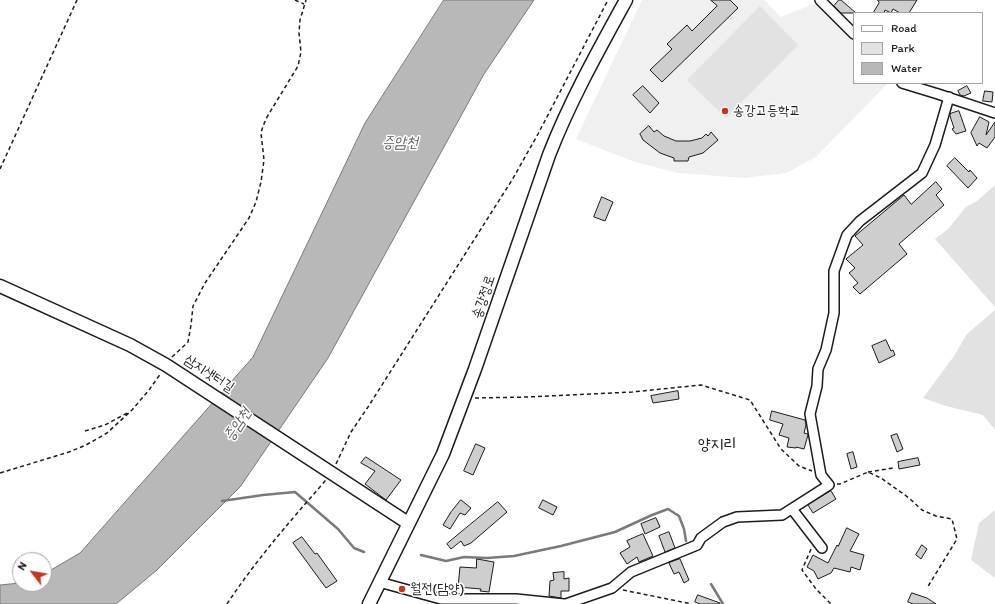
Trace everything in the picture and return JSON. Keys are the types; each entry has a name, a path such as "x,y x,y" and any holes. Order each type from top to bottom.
{"main road":[{"name":"송강정로","path":"369,604 443,454 465,398 558,132 600,47 626,0"},
{"name":"삼지샛터길","path":"0,286 130,345 179,372 408,523"}],"street":[{"path":"820,0 853,33"},
{"path":"905,84 995,113"},
{"path":"379,582 441,599 516,599 565,604 612,588 631,572 697,545 700,538 723,522 737,517 782,515 829,484 821,475 810,414 817,386 818,369 826,350 834,314 834,271 847,235 860,221 922,173 935,145 949,97"},
{"path":"792,509 822,548"}],"path":[{"path":"0,169 77,0"},
{"path":"295,0 304,4"},
{"path":"0,474 52,458 86,445 107,433 132,410 158,379 173,356 188,342 193,306 205,283 249,218 256,202 264,160 262,133 263,126 298,66 301,52 299,26 306,0"},
{"path":"227,604 253,568 310,498 327,470 339,455 351,432 512,180 538,134 608,0"},
{"path":"465,398 528,397 632,392 700,385 750,400 781,449 799,466 821,475"},
{"path":"85,431 105,424 132,410"},
{"path":"829,484 840,484 868,472 893,468"},
{"path":"868,472 882,478 909,498 922,510 936,516 952,519 957,539 927,588"},
{"path":"815,540 802,570 816,589 831,604"},
{"path":"612,588 692,604"}],"shaded area":[{"name":"송강고등학교","path":"642,0 764,0 781,17 818,2 853,38 853,84 887,84 816,157 786,173 744,178 678,173 635,162 576,139"}],"green space":[{"path":"760,6 798,45 726,118 687,80"},
{"path":"995,185 995,307 935,239 948,229 966,207 977,201"},
{"path":"995,310 995,430 983,415 946,406 923,398 954,356 967,334"},
{"path":"995,510 995,578 971,560 979,523"}],"water":[{"name":"증암천","path":"444,0 534,0 484,74 328,358 240,487 157,570 116,604 0,604 0,585 12,584 12,592 52,592 52,569 80,553 253,357 365,123"}],"building":[{"path":"711,0 730,0 738,8 662,82 650,70 672,49 667,44 687,25 692,31 717,6"},
{"path":"839,0 841,0 855,12 841,13 834,6"},
{"path":"878,0 917,0 910,12 898,12 893,9 892,12 885,10 884,12 874,12 879,3"},
{"path":"643,86 659,103 650,113 633,95"},
{"path":"967,86 971,93 964,96 960,95 958,91"},
{"path":"985,91 993,92 992,102 983,101"},
{"path":"959,111 966,131 956,134 952,129 954,128 950,114"},
{"path":"980,117 989,122 986,135 995,122 995,137 987,148 979,143 977,146 971,133"},
{"path":"649,126 654,132 657,130 664,136 676,141 690,141 702,138 706,134 708,136 711,132 718,140 703,153 689,157 688,161 674,161 674,158 660,153 643,140 640,134"},
{"path":"955,158 969,172 970,170 977,178 968,188 947,166"},
{"path":"936,182 942,189 936,195 944,205 899,244 907,254 860,294 853,287 858,283 849,273 855,268 846,259 863,245 855,236 904,195 911,204"},
{"path":"602,197 613,202 605,221 594,217"},
{"path":"886,340 891,351 893,350 895,355 879,363 872,346"},
{"path":"678,391 679,399 653,403 651,396"},
{"path":"772,411 805,420 806,425 804,433 808,435 804,449 787,447 789,438 779,435 783,424 770,420"},
{"path":"897,434 903,449 897,452 891,436"},
{"path":"476,444 485,448 473,475 464,471"},
{"path":"853,452 857,467 851,469 847,454"},
{"path":"366,457 401,480 386,500 365,484 375,471 361,463"},
{"path":"918,458 920,465 899,469 898,462"},
{"path":"831,491 836,499 813,513 808,505"},
{"path":"461,500 471,508 465,515 460,513 450,529 443,525"},
{"path":"543,500 557,507 553,515 539,508"},
{"path":"498,502 507,512 471,543 464,546 461,541 451,549 447,544"},
{"path":"656,518 660,527 645,534 641,524"},
{"path":"847,528 859,534 850,551 864,555 860,570 851,567 850,572 834,568 831,573 818,579 814,571 807,567 813,555 828,563"},
{"path":"669,532 675,548 665,552 659,536"},
{"path":"643,534 653,556 639,562 637,557 627,564 620,553 630,547 627,541"},
{"path":"302,537 315,554 317,553 337,581 326,588 293,543"},
{"path":"922,545 927,549 921,559 916,555"},
{"path":"477,559 494,562 489,592 480,591 481,589 458,587 460,567 476,568"},
{"path":"680,559 689,580 684,583 679,572 674,574 669,563"},
{"path":"564,572 564,579 569,578 569,591 561,591 561,598 549,596 550,581 554,580 553,573"},
{"path":"912,593 927,598 936,604 913,604 908,602"},
{"path":"698,595 720,604 700,604 695,602"}],"waterway":[{"path":"222,501 295,492 338,529 354,548 364,552"},
{"path":"421,555 446,561 464,557 487,558 514,556 615,532 668,509 679,516 684,529 686,541"},
{"path":"711,584 723,604"}],"place":[{"name":"송강고등학교","path":"725,111"},
{"name":"월전(담양)","path":"402,589"}],"district":[{"name":"양지리","path":"717,445"}]}
